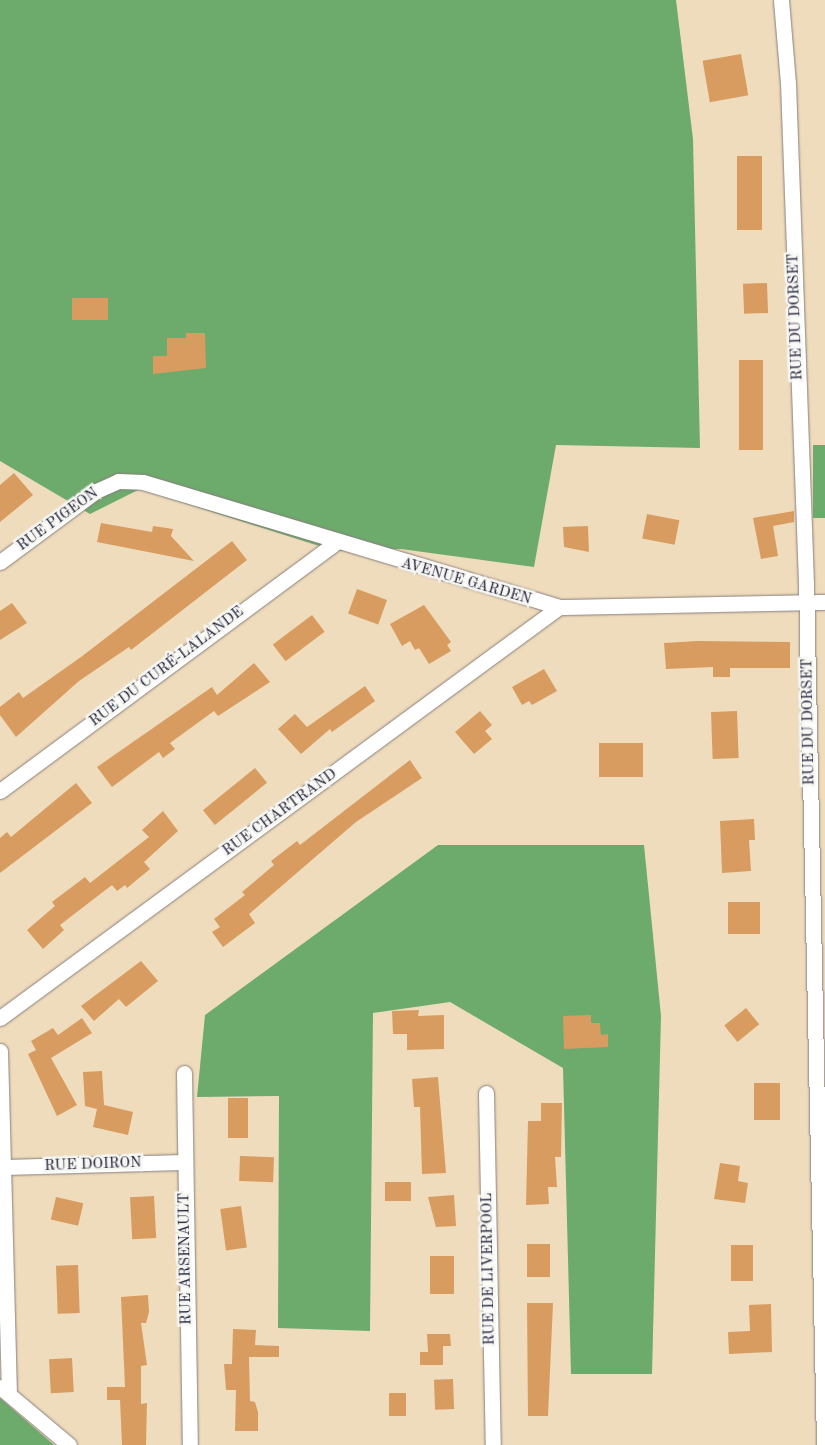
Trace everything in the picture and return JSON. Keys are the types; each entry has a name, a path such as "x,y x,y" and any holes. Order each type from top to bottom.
{"street":[{"name":"RUE DU DORSET","path":"781,0 788,83 806,602 824,1445"},
{"name":"AVENUE GARDEN","path":"118,481 142,482 335,543 559,607 825,602"},
{"name":"RUE PIGEON","path":"0,562 96,491 118,481"},
{"name":"RUE DU CURÉ-LALANDE","path":"0,791 335,543"},
{"name":"RUE CHARTRAND","path":"0,1018 559,607"},
{"path":"0,1051 3,1167 4,1388 69,1445"},
{"name":"RUE ARSENAULT","path":"184,1073 190,1445"},
{"name":"RUE DE LIVERPOOL","path":"486,1093 492,1445"},
{"name":"RUE DOIRON","path":"3,1167 184,1162"}],"green space":[{"path":"0,0 676,0 693,139 700,448 556,445 534,567 401,549 335,551 140,489 90,514 0,461"},
{"path":"813,445 825,445 825,518 813,518"},
{"path":"438,845 644,845 661,1016 652,1374 571,1374 563,1068 450,1002 373,1013 370,1331 278,1328 279,1096 197,1097 205,1015"},
{"path":"0,1398 54,1445 0,1445"}],"building":[{"path":"741,54 748,95 710,102 703,61"},
{"path":"737,156 762,156 762,230 737,230"},
{"path":"767,283 768,313 744,314 743,284"},
{"path":"72,298 108,298 108,320 72,320"},
{"path":"186,333 205,333 206,368 153,374 153,356 167,356 167,338 186,338"},
{"path":"739,360 763,360 763,450 739,450"},
{"path":"14,473 33,495 0,522 0,485"},
{"path":"794,511 794,522 773,526 778,556 761,559 753,518"},
{"path":"647,514 679,520 675,545 642,539"},
{"path":"101,523 152,532 153,526 173,529 171,536 194,561 97,542"},
{"path":"588,526 589,552 564,547 563,527"},
{"path":"232,541 247,560 131,650 129,647 79,681 16,737 0,715 0,707 19,692 23,698 81,657"},
{"path":"357,589 387,600 378,624 348,613"},
{"path":"12,603 27,623 0,640 0,611"},
{"path":"424,605 451,642 447,645 451,651 429,664 419,648 415,650 410,641 402,646 390,624"},
{"path":"312,615 325,632 286,661 273,644"},
{"path":"698,641 790,642 790,668 730,668 730,677 713,677 713,667 666,669 664,643"},
{"path":"254,663 270,682 218,716 214,711 170,743 175,749 163,758 159,752 112,787 97,767 212,687 217,695"},
{"path":"544,669 557,691 532,705 529,701 522,705 512,687"},
{"path":"365,686 375,701 332,732 330,729 301,754 278,729 295,714 307,727"},
{"path":"480,711 492,725 485,731 492,739 474,754 455,732"},
{"path":"737,711 739,758 713,759 711,712"},
{"path":"599,743 643,743 643,777 599,777"},
{"path":"410,760 422,778 356,822 249,914 255,923 223,947 212,932 220,927 214,919 245,895 242,892 274,865 271,861 297,841 300,845"},
{"path":"255,768 267,783 215,825 203,810"},
{"path":"76,783 92,803 0,873 0,838 7,832 11,837"},
{"path":"163,811 178,831 144,862 150,869 127,888 125,885 117,891 112,885 60,925 64,930 43,949 27,930 55,906 52,902 85,877 90,883 149,837 142,830"},
{"path":"754,819 755,840 749,840 751,871 722,873 720,821"},
{"path":"728,902 760,902 760,934 728,934"},
{"path":"141,961 158,981 126,1007 119,999 94,1021 81,1006"},
{"path":"746,1008 759,1024 737,1042 724,1026"},
{"path":"419,1010 418,1016 444,1015 444,1049 407,1050 407,1034 393,1034 392,1011"},
{"path":"591,1015 591,1023 600,1023 601,1035 608,1034 608,1047 564,1049 563,1016"},
{"path":"82,1018 92,1033 51,1058 77,1105 57,1116 28,1054 36,1050 31,1041 53,1028 58,1035"},
{"path":"102,1071 104,1105 133,1112 128,1135 93,1127 97,1109 85,1106 83,1072"},
{"path":"438,1077 446,1173 422,1174 420,1107 414,1107 412,1079"},
{"path":"754,1083 780,1083 780,1120 754,1120"},
{"path":"228,1098 248,1098 248,1138 228,1138"},
{"path":"541,1103 562,1103 561,1157 555,1157 557,1187 548,1187 549,1204 526,1205 528,1121 541,1121"},
{"path":"240,1156 274,1157 273,1182 239,1181"},
{"path":"720,1163 740,1166 738,1181 748,1183 745,1203 714,1199"},
{"path":"385,1182 411,1182 411,1201 385,1201"},
{"path":"454,1195 456,1226 436,1227 428,1197"},
{"path":"154,1196 156,1238 132,1239 130,1197"},
{"path":"56,1197 83,1203 78,1226 51,1219"},
{"path":"241,1206 247,1248 226,1251 220,1209"},
{"path":"527,1244 550,1244 550,1277 527,1277"},
{"path":"731,1245 753,1245 753,1281 731,1281"},
{"path":"430,1256 454,1256 454,1294 430,1294"},
{"path":"78,1265 80,1313 58,1314 56,1266"},
{"path":"148,1295 149,1312 146,1323 141,1323 147,1365 141,1366 141,1404 147,1403 146,1445 122,1445 120,1400 107,1400 107,1387 125,1387 121,1297"},
{"path":"527,1303 553,1303 548,1416 528,1416"},
{"path":"771,1304 772,1352 729,1354 728,1332 750,1331 749,1305"},
{"path":"233,1329 256,1330 255,1345 279,1346 279,1357 249,1357 250,1401 255,1402 258,1412 258,1431 235,1431 236,1390 226,1390 224,1364 232,1364"},
{"path":"427,1334 450,1334 451,1346 443,1346 443,1365 420,1365 420,1352 428,1352"},
{"path":"72,1358 74,1392 51,1393 49,1359"},
{"path":"453,1379 454,1409 435,1410 434,1380"},
{"path":"389,1393 406,1393 406,1416 389,1416"}]}
